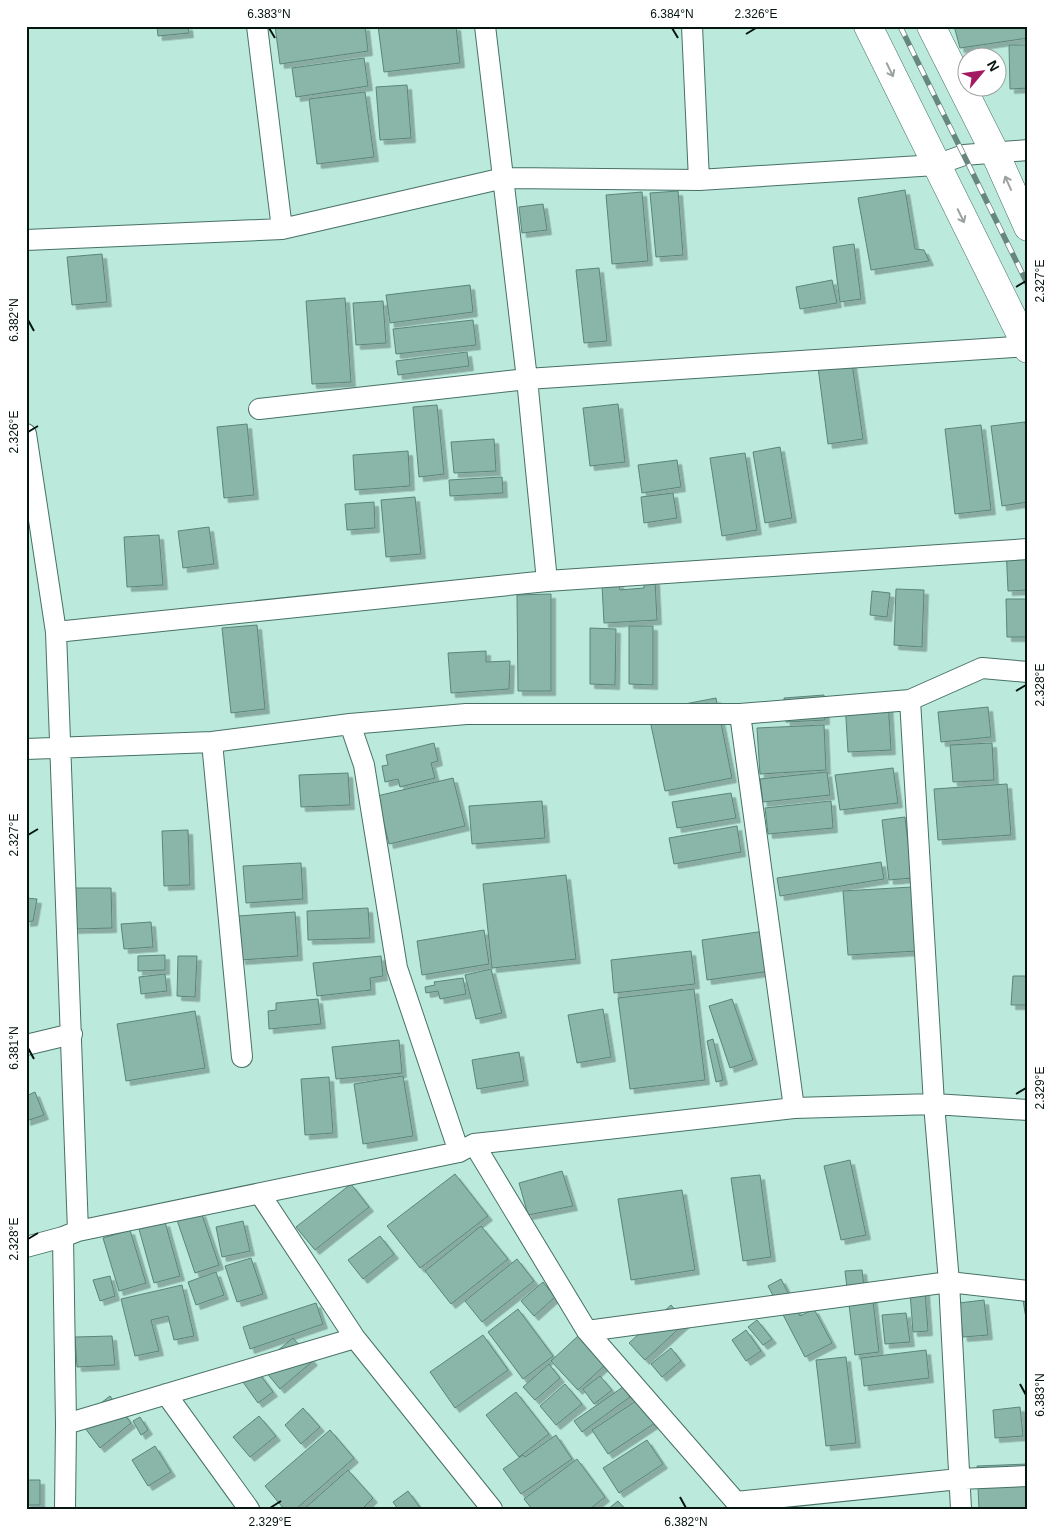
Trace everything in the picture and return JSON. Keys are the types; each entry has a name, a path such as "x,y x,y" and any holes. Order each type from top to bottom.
{"main road":[{"path":"868,26 1027,347"},
{"path":"931,26 995,153 1028,227"}],"street":[{"path":"257,26 282,229"},
{"path":"485,26 527,379 547,581"},
{"path":"692,26 699,180"},
{"path":"26,240 282,229 504,178 699,180 936,165 964,156 1028,150"},
{"path":"259,408 527,379 1027,347"},
{"path":"26,434 56,632 72,1034 65,1509"},
{"path":"56,632 547,581 1028,549"},
{"path":"26,749 212,742 350,724 466,714 740,714 910,700 982,668 1028,672"},
{"path":"910,700 934,1104 949,1282 961,1509"},
{"path":"740,714 794,1108"},
{"path":"350,724 364,766 397,968 466,1148 587,1331 736,1502 959,1479 1028,1476"},
{"path":"212,742 242,1057"},
{"path":"26,1046 72,1034"},
{"path":"26,1248 70,1234 466,1148 794,1108 934,1104 1028,1110"},
{"path":"260,1194 356,1338 492,1509"},
{"path":"587,1331 949,1282 1028,1291"},
{"path":"66,1424 356,1338"},
{"path":"166,1394 249,1509"}],"building":[{"path":"157,26 188,26 189,33 158,36"},
{"path":"275,26 365,26 368,51 280,64"},
{"path":"378,26 456,26 460,63 384,72"},
{"path":"954,26 1028,26 1028,38 960,48"},
{"path":"1009,45 1028,45 1028,88 1010,89"},
{"path":"364,58 368,86 296,97 292,68"},
{"path":"407,85 411,138 380,140 376,87"},
{"path":"365,92 374,157 317,164 309,99"},
{"path":"905,190 915,249 924,250 929,261 871,270 858,198"},
{"path":"678,191 683,255 656,257 650,193"},
{"path":"642,192 648,261 612,264 606,195"},
{"path":"543,204 547,230 522,233 519,207"},
{"path":"854,244 861,299 840,302 833,247"},
{"path":"102,254 107,302 72,305 67,257"},
{"path":"599,268 607,341 584,343 576,270"},
{"path":"832,280 837,303 800,309 796,287"},
{"path":"470,285 473,312 390,323 386,295"},
{"path":"345,298 351,382 312,384 306,301"},
{"path":"383,301 386,343 356,345 353,303"},
{"path":"473,320 476,345 396,354 393,329"},
{"path":"467,352 469,366 398,375 396,361"},
{"path":"852,363 863,439 828,444 818,367"},
{"path":"618,404 625,462 590,466 583,408"},
{"path":"437,405 444,474 419,477 413,407"},
{"path":"1025,422 1028,444 1028,502 1002,506 991,426"},
{"path":"247,424 254,495 224,498 217,427"},
{"path":"981,425 991,510 955,514 945,429"},
{"path":"494,439 496,471 454,473 451,442"},
{"path":"780,447 792,518 765,523 753,452"},
{"path":"408,451 410,486 355,490 353,455"},
{"path":"745,453 757,530 722,536 710,458"},
{"path":"677,460 681,487 642,493 638,465"},
{"path":"502,477 503,493 450,496 449,480"},
{"path":"673,493 677,518 644,523 641,497"},
{"path":"415,497 421,554 386,557 381,500"},
{"path":"374,502 375,528 347,530 345,504"},
{"path":"209,527 214,564 183,568 178,531"},
{"path":"159,535 163,585 127,587 124,537"},
{"path":"1028,546 1028,590 1008,591 1006,547"},
{"path":"655,580 657,620 604,623 602,585 619,583 620,590 644,588 644,581"},
{"path":"896,589 924,590 922,647 894,645"},
{"path":"872,591 890,593 887,617 870,615"},
{"path":"551,594 551,691 518,691 517,595"},
{"path":"1006,599 1028,599 1028,637 1007,637"},
{"path":"257,625 265,709 231,713 222,628"},
{"path":"629,626 653,626 653,685 629,684"},
{"path":"590,628 616,629 615,685 590,684"},
{"path":"486,651 486,662 510,661 509,689 451,693 448,653"},
{"path":"824,695 825,720 786,722 784,698"},
{"path":"716,698 732,778 665,791 648,711"},
{"path":"888,700 891,750 848,752 845,702"},
{"path":"988,707 991,737 941,742 938,712"},
{"path":"824,725 826,770 760,774 757,728"},
{"path":"434,743 438,761 431,763 435,778 400,787 398,779 385,782 382,766 388,765 386,755"},
{"path":"992,743 994,780 953,782 950,745"},
{"path":"893,768 898,803 840,810 835,775"},
{"path":"827,772 830,795 763,802 760,779"},
{"path":"348,773 350,805 301,807 299,775"},
{"path":"453,778 465,826 389,844 377,796"},
{"path":"1007,784 1011,835 938,840 934,789"},
{"path":"731,793 736,818 677,828 672,802"},
{"path":"542,801 545,838 472,844 469,806"},
{"path":"831,801 833,828 768,834 765,808"},
{"path":"905,817 912,878 889,880 882,820"},
{"path":"737,826 741,852 674,864 669,838"},
{"path":"188,830 190,885 164,886 162,831"},
{"path":"881,862 884,879 780,896 777,878"},
{"path":"301,863 303,899 246,903 243,866"},
{"path":"566,875 576,959 492,968 483,884"},
{"path":"912,887 917,951 848,955 843,891"},
{"path":"74,888 111,888 112,928 74,929"},
{"path":"26,898 37,899 33,921 26,922"},
{"path":"368,908 370,938 308,940 307,911"},
{"path":"295,912 298,956 241,960 238,916"},
{"path":"151,922 153,947 124,949 121,924"},
{"path":"484,930 489,964 422,975 417,941"},
{"path":"765,931 771,971 707,980 702,940"},
{"path":"691,951 695,984 614,993 611,960"},
{"path":"165,955 165,970 138,971 138,956"},
{"path":"178,956 197,956 195,997 177,996"},
{"path":"381,956 383,976 370,978 371,990 317,996 313,963"},
{"path":"491,969 502,1013 476,1019 465,975"},
{"path":"165,974 167,991 141,994 139,977"},
{"path":"1013,976 1028,976 1028,1005 1011,1005"},
{"path":"463,978 466,994 440,999 438,991 426,993 425,987 435,985 434,982"},
{"path":"694,989 705,1080 630,1089 618,998"},
{"path":"318,999 321,1024 269,1029 268,1011 276,1010 276,1003"},
{"path":"732,999 753,1060 730,1068 709,1006"},
{"path":"603,1009 611,1057 577,1063 568,1015"},
{"path":"195,1011 205,1068 126,1081 117,1024"},
{"path":"713,1039 723,1080 716,1082 707,1041"},
{"path":"399,1040 402,1073 336,1079 332,1047"},
{"path":"519,1052 524,1081 477,1089 472,1060"},
{"path":"403,1076 413,1136 363,1144 354,1084"},
{"path":"329,1077 333,1133 305,1135 301,1079"},
{"path":"35,1092 44,1115 26,1121 26,1096"},
{"path":"850,1160 866,1235 841,1240 824,1166"},
{"path":"562,1171 573,1206 528,1215 519,1183"},
{"path":"455,1174 488,1216 420,1268 387,1226"},
{"path":"760,1175 771,1257 743,1261 731,1178"},
{"path":"351,1184 369,1207 315,1250 296,1227"},
{"path":"682,1190 695,1270 631,1280 618,1199"},
{"path":"201,1212 219,1265 195,1273 177,1220"},
{"path":"243,1221 250,1251 222,1257 216,1227"},
{"path":"165,1222 180,1276 154,1283 139,1229"},
{"path":"481,1226 508,1259 451,1304 425,1271"},
{"path":"130,1230 146,1283 119,1291 103,1238"},
{"path":"380,1236 394,1254 363,1279 348,1260"},
{"path":"251,1258 263,1294 237,1302 225,1266"},
{"path":"517,1259 534,1281 482,1322 465,1301"},
{"path":"862,1270 865,1294 872,1293 879,1352 855,1355 845,1271"},
{"path":"216,1272 224,1295 196,1305 188,1282"},
{"path":"110,1276 115,1296 100,1301 93,1280"},
{"path":"781,1279 800,1316 814,1309 832,1343 805,1357 768,1286"},
{"path":"543,1282 555,1297 534,1316 521,1301"},
{"path":"182,1285 194,1336 174,1340 168,1316 151,1320 159,1351 135,1356 121,1299"},
{"path":"925,1291 928,1331 913,1332 910,1292"},
{"path":"1028,1299 1028,1331 1023,1300"},
{"path":"984,1300 988,1335 963,1337 959,1303"},
{"path":"316,1303 323,1324 250,1349 243,1327"},
{"path":"671,1305 686,1322 645,1360 629,1343"},
{"path":"518,1309 553,1356 523,1379 488,1332"},
{"path":"906,1313 910,1342 885,1344 882,1315"},
{"path":"757,1320 772,1339 763,1345 748,1327"},
{"path":"746,1330 761,1351 746,1361 732,1340"},
{"path":"483,1335 508,1370 455,1408 430,1372"},
{"path":"112,1336 115,1365 77,1367 75,1337"},
{"path":"578,1336 605,1365 578,1390 551,1361"},
{"path":"293,1338 313,1361 280,1389 260,1365"},
{"path":"671,1348 681,1361 662,1377 651,1364"},
{"path":"926,1350 929,1378 864,1386 861,1358"},
{"path":"846,1357 856,1443 826,1446 816,1360"},
{"path":"549,1364 560,1378 535,1400 523,1387"},
{"path":"258,1372 273,1392 258,1403 243,1382"},
{"path":"600,1376 612,1390 594,1404 583,1389"},
{"path":"565,1384 582,1404 556,1425 540,1406"},
{"path":"623,1387 630,1397 582,1432 574,1421"},
{"path":"516,1392 549,1434 519,1457 486,1415"},
{"path":"110,1396 131,1423 100,1448 79,1420"},
{"path":"639,1399 655,1423 608,1454 592,1430"},
{"path":"1020,1407 1023,1436 995,1438 993,1410"},
{"path":"303,1408 320,1427 301,1444 285,1425"},
{"path":"259,1416 276,1436 250,1457 233,1437"},
{"path":"140,1417 148,1430 141,1435 133,1421"},
{"path":"330,1430 354,1458 296,1509 284,1509 265,1486"},
{"path":"556,1435 572,1459 521,1494 503,1469 523,1455 525,1457"},
{"path":"647,1440 663,1464 619,1493 603,1468"},
{"path":"155,1446 171,1472 148,1486 132,1460"},
{"path":"577,1459 605,1497 590,1509 532,1509 524,1499"},
{"path":"1028,1464 1028,1509 979,1509 977,1466"},
{"path":"348,1470 373,1498 362,1509 304,1509"},
{"path":"26,1480 40,1480 40,1505 26,1505"},
{"path":"408,1491 421,1509 398,1509 393,1502"},
{"path":"618,1501 625,1509 608,1509"}],"railway":[{"path":"900,26 1028,285"}]}
